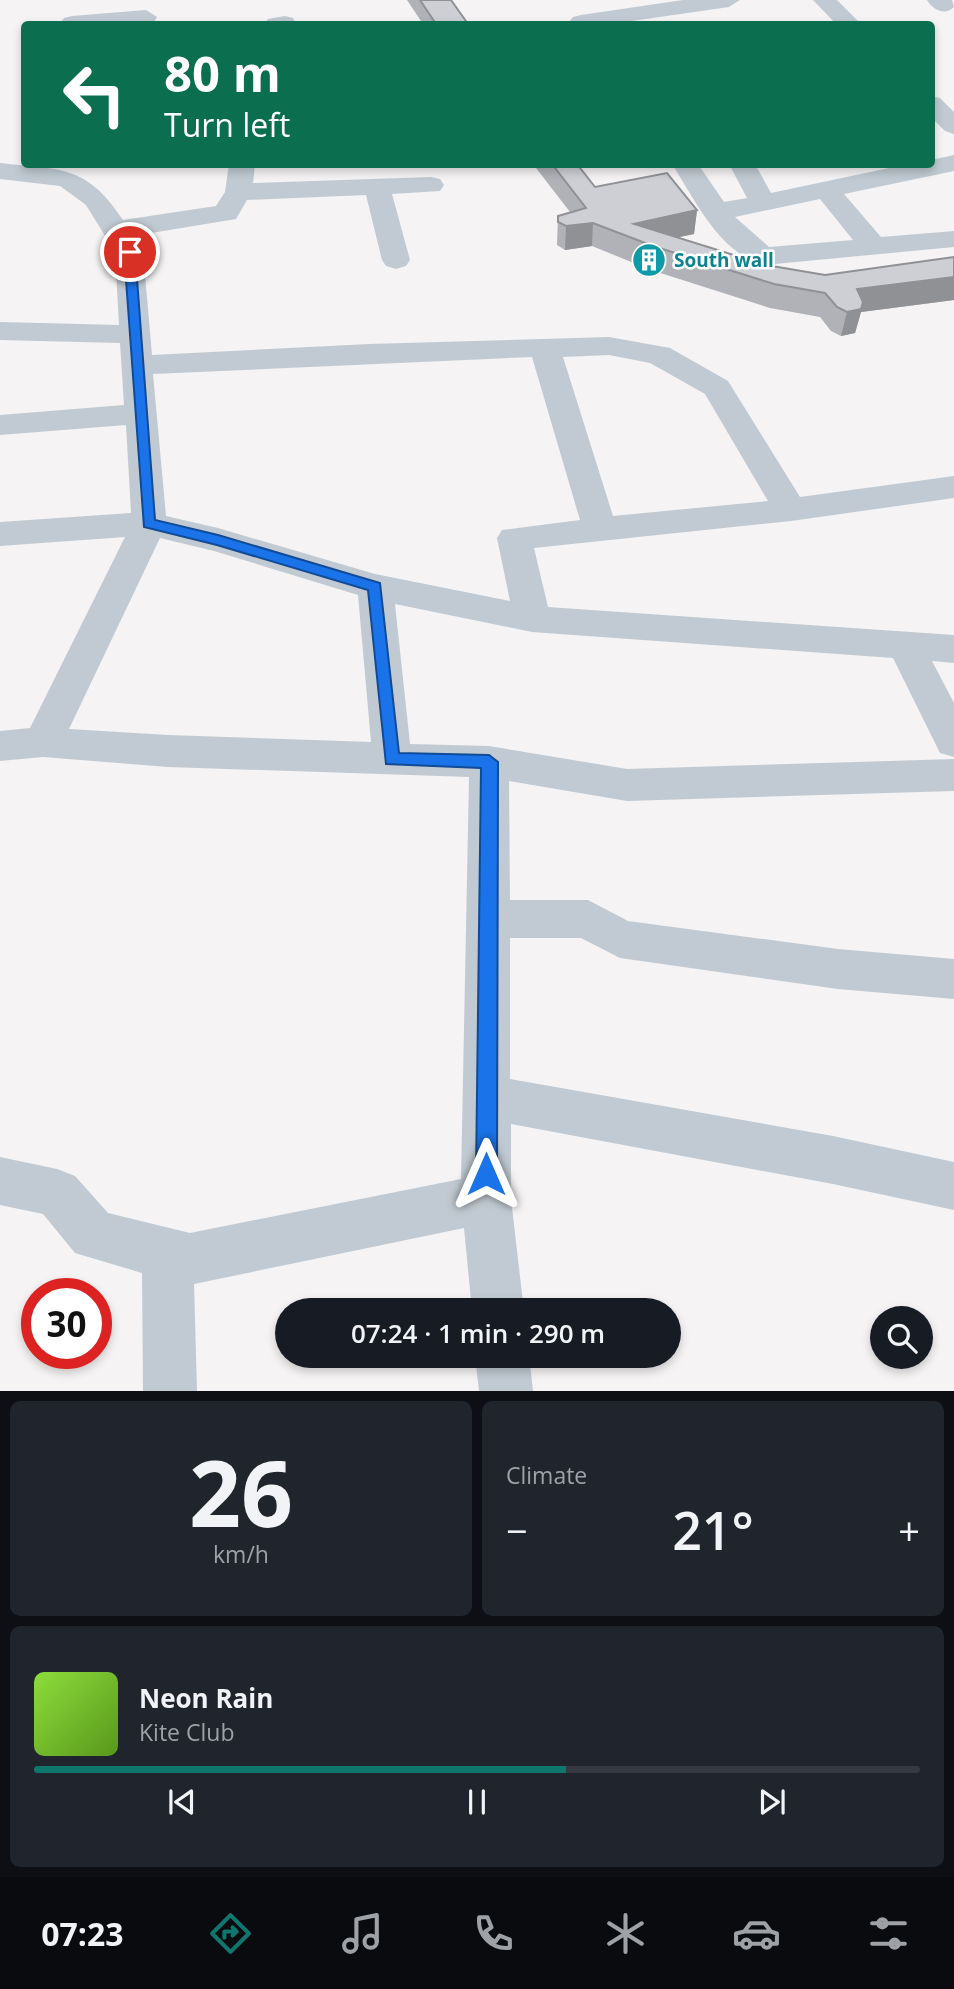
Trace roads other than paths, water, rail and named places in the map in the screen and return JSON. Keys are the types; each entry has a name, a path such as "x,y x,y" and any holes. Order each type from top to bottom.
{"street":[{"path":"576,18 729,0"},
{"path":"820,21 836,9"},
{"path":"88,21 146,14"},
{"path":"935,107 954,126"},
{"path":"935,165 954,163"},
{"path":"115,230 226,213 238,192 241,168"},
{"path":"688,168 717,212 755,253 764,256 954,239"},
{"path":"744,168 763,202"},
{"path":"717,212 910,168"},
{"path":"0,171 71,172 96,200 130,252 149,524 43,741"},
{"path":"238,192 431,185"},
{"path":"377,187 396,260"},
{"path":"826,189 874,247"},
{"path":"0,331 136,350 609,346 659,355 717,388 790,510"},
{"path":"545,348 600,529"},
{"path":"0,425 141,414"},
{"path":"532,620 514,538 790,510 954,487"},
{"path":"0,534 149,524 218,540 375,587 532,620 954,649"},
{"path":"375,587 392,759"},
{"path":"906,646 954,742"},
{"path":"0,747 43,741 169,751 489,762 627,785 954,775"},
{"path":"489,762 486,1199 497,1298"},
{"path":"487,919 588,919 620,939 838,969 954,979"},
{"path":"486,1097 833,1160 954,1186"},
{"path":"0,1181 57,1193 93,1236 190,1259 486,1199"},
{"path":"167,1254 170,1391"},
{"path":"503,1368 506,1391"}],"place":[{"name":"South wall","path":"649,260"}]}
